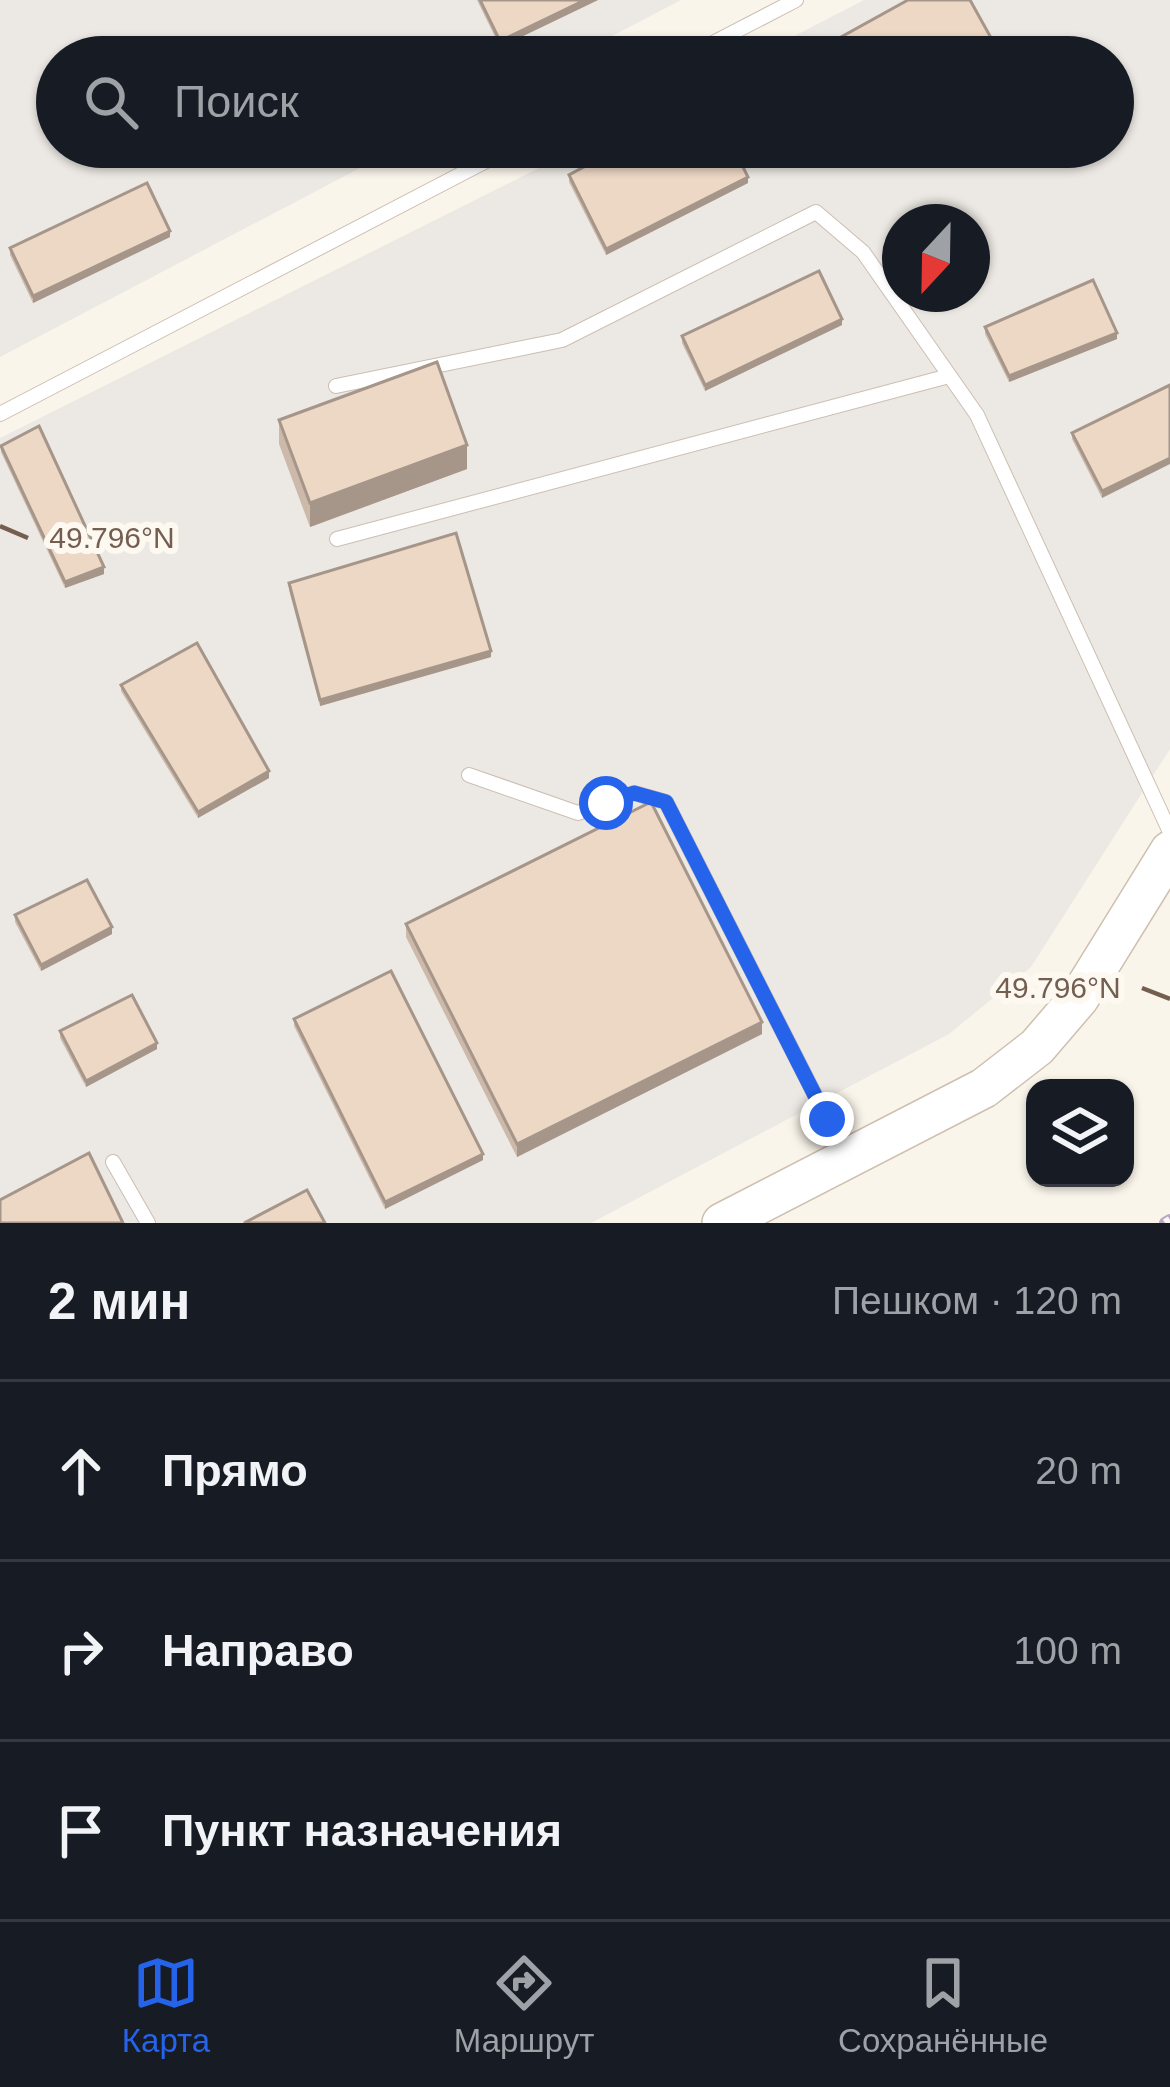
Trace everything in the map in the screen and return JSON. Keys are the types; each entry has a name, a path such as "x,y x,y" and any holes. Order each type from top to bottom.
{"main road":[{"path":"722,1223 984,1088 1036,1047 1078,998 1170,851"}],"lane":[{"path":"727,36 796,0"},
{"path":"0,414 473,168"},
{"path":"336,386 562,340 816,212 863,252 976,415 1170,832"},
{"path":"337,539 949,376"},
{"path":"469,775 578,813 634,793 666,802 847,1158"},
{"path":"112,1162 148,1223"}],"shaded area":[{"path":"0,0 681,0 612,36 36,36 36,168 360,168 0,357"},
{"path":"864,0 1170,0 1170,749 1031,967 949,1034 591,1223 0,1223 0,438 539,168 1134,168 1134,36 795,36"}],"building":[{"path":"480,0 585,0 510,36 498,36"},
{"path":"908,0 970,0 990,36 843,36"},
{"path":"582,168 744,168 748,177 606,249 569,175"},
{"path":"147,183 170,231 33,296 10,248"},
{"path":"819,271 842,319 705,385 682,336"},
{"path":"1093,280 1117,333 1009,376 985,327"},
{"path":"437,362 467,445 310,503 279,420"},
{"path":"1170,385 1170,458 1102,491 1072,433"},
{"path":"39,426 104,567 65,582 1,446"},
{"path":"456,533 491,651 320,700 289,583"},
{"path":"197,643 269,771 198,812 121,685"},
{"path":"651,802 762,1022 517,1144 406,924"},
{"path":"87,880 112,927 41,965 15,915"},
{"path":"391,971 483,1154 385,1202 294,1019"},
{"path":"132,995 157,1043 86,1081 60,1031"},
{"path":"89,1153 123,1223 0,1223 0,1200"},
{"path":"307,1190 325,1223 244,1223"}],"railway":[{"path":"1165,1223 1170,1220"}],"route":[{"path":"606,803 634,793 666,802 827,1119"}]}
